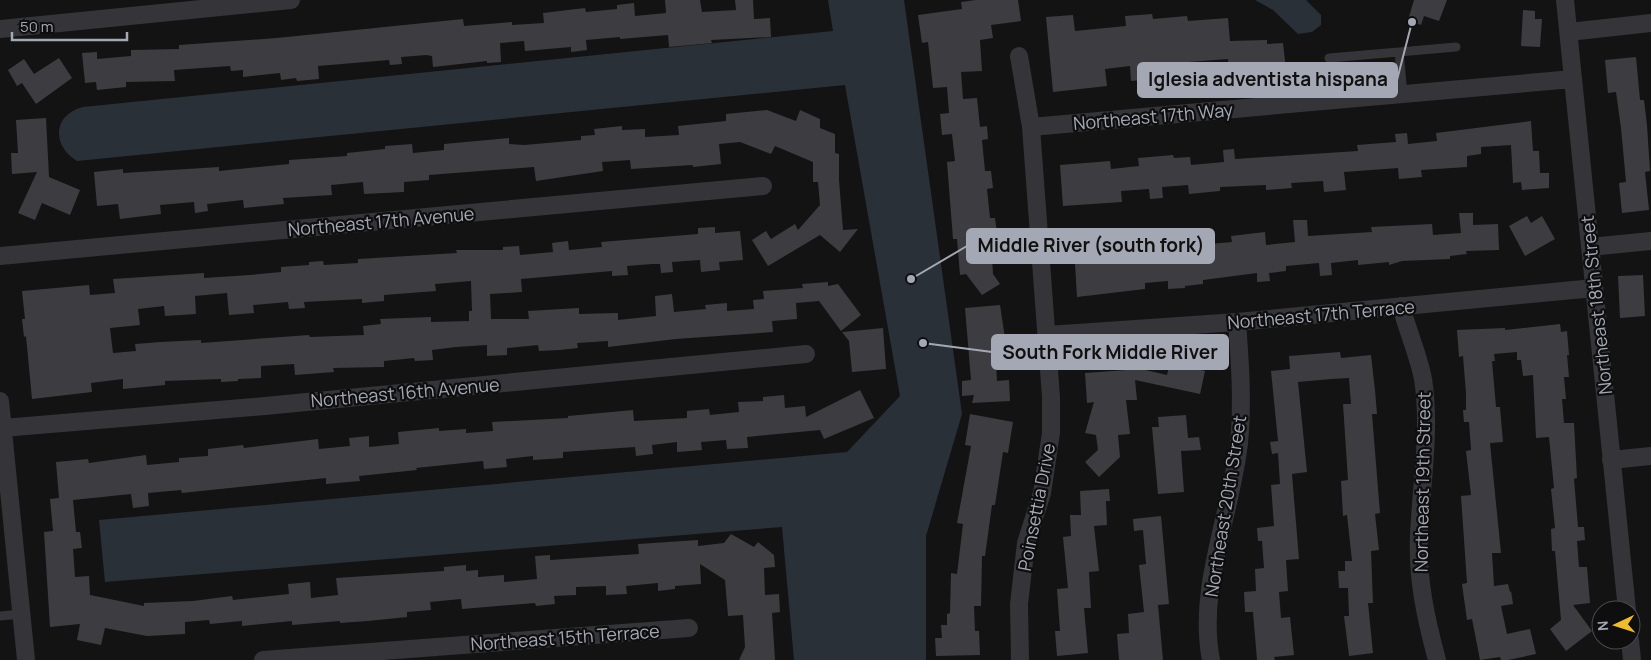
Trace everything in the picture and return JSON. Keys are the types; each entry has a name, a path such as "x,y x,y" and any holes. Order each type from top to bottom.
{"street":[{"path":"0,29 291,0"},
{"name":"Northeast 18th Street","path":"1565,0 1625,600"},
{"path":"1568,32 1651,23"},
{"name":"Poinsettia Drive","path":"1019,56 1031,127 1048,335 1051,397 1051,434 1042,493 1026,543 1019,604 1020,660"},
{"name":"Northeast 17th Way","path":"1031,127 1573,79"},
{"name":"Northeast 17th Avenue","path":"0,256 763,186"},
{"path":"1590,248 1651,241"},
{"name":"Northeast 17th Terrace","path":"1048,335 1237,322 1594,288"},
{"name":"Northeast 19th Street","path":"1400,306 1423,378 1425,422 1419,538 1420,581 1425,615 1437,660"},
{"name":"Northeast 20th Street","path":"1211,660 1208,646 1210,592 1231,494 1239,444 1242,397 1237,322"},
{"name":"Northeast 16th Avenue","path":"3,428 275,405 806,354"},
{"path":"0,401 5,488 22,614 26,660"},
{"path":"1612,460 1651,456"},
{"name":"Northeast 15th Terrace","path":"263,660 689,628"}],"lane":[{"path":"1329,58 1456,47"},
{"path":"1399,52 1403,94"},
{"path":"0,616 22,614"}],"shaded area":[{"path":"828,0 904,0 962,414 926,536 926,660 794,660 782,527 105,582 99,520 847,452 900,396 845,85 77,161 69,155 60,139 59,131 65,117 83,107 833,31"},
{"path":"1255,0 1306,0 1321,15 1321,25 1312,32 1298,34 1273,10"}],"building":[{"path":"665,0 700,0 702,12 736,10 735,0 753,0 754,19 770,18 771,37 711,40 712,43 669,47 668,35 620,39 620,37 586,40 587,50 571,52 571,47 525,51 524,41 500,43 501,62 487,63 487,61 433,67 432,56 426,55 401,57 402,64 390,65 389,60 318,66 319,79 297,81 296,78 281,80 280,73 243,77 243,70 231,71 230,66 174,70 175,81 126,82 126,87 97,90 96,82 85,83 82,53 97,52 97,59 131,56 131,50 179,49 179,45 277,38 463,19 464,26 512,22 512,25 544,23 543,13 585,8 586,12 617,9 617,5 634,3 635,16 666,13"},
{"path":"1018,0 1021,21 991,25 993,38 980,40 982,71 961,72 963,99 977,98 980,127 987,126 988,139 982,140 985,171 991,171 993,188 987,189 990,218 995,218 1000,257 992,257 993,274 1000,284 982,295 966,274 960,275 957,239 953,239 947,162 955,161 952,134 942,135 940,114 949,113 947,87 933,88 928,42 922,43 918,15 962,9 961,2"},
{"path":"1414,0 1447,0 1439,21 1424,16 1421,25 1408,20"},
{"path":"1523,10 1535,11 1535,19 1542,19 1540,47 1521,46"},
{"path":"1152,14 1153,19 1187,16 1188,21 1228,18 1230,41 1267,40 1267,44 1283,43 1286,70 1229,75 1228,59 1149,65 1150,79 1131,81 1130,66 1105,69 1107,86 1053,92 1046,17 1073,15 1075,31 1126,26 1125,16"},
{"path":"1636,57 1640,100 1644,100 1647,125 1650,171 1645,172 1649,210 1622,213 1619,183 1626,182 1621,128 1616,92 1608,93 1605,60"},
{"path":"59,58 72,78 36,104 22,83 17,86 8,70 24,59 34,74"},
{"path":"767,110 796,121 800,110 820,119 820,128 835,134 835,153 839,154 843,230 858,229 840,252 820,235 768,266 752,240 766,231 771,239 795,224 798,230 820,205 818,182 813,182 813,162 775,146 771,154 740,142 719,144 721,164 693,167 693,165 631,169 630,160 602,162 603,171 536,181 534,167 429,175 429,180 404,182 404,192 364,194 363,182 331,185 332,195 283,198 284,204 244,208 243,200 207,204 208,211 195,213 194,202 160,205 161,214 120,219 118,204 97,206 94,172 123,169 123,173 219,167 219,171 289,164 289,160 347,156 347,153 385,149 385,146 412,144 413,153 444,150 444,144 509,138 509,144 524,145 581,140 581,136 595,135 594,129 622,126 622,130 645,129 645,137 679,135 678,126 726,121 726,114"},
{"path":"46,118 49,177 80,190 70,215 42,203 35,220 18,213 37,172 12,174 11,153 18,153 16,120"},
{"path":"1531,121 1533,151 1539,151 1540,173 1549,173 1549,188 1522,190 1521,182 1513,183 1511,145 1481,147 1481,154 1467,156 1467,167 1421,170 1422,177 1399,179 1398,168 1344,172 1346,190 1324,192 1323,181 1291,183 1292,188 1266,190 1266,185 1220,187 1220,191 1189,194 1188,185 1162,187 1163,198 1150,199 1149,189 1121,191 1122,202 1063,206 1060,165 1110,161 1111,169 1139,166 1138,158 1173,155 1174,158 1190,157 1191,165 1224,162 1223,150 1234,149 1235,159 1358,151 1357,145 1396,142 1395,134 1407,133 1408,144 1437,141 1436,133"},
{"path":"1459,213 1473,213 1473,225 1498,224 1499,250 1466,251 1467,254 1450,256 1450,259 1402,261 1389,265 1389,262 1358,265 1358,260 1331,263 1332,275 1320,276 1319,263 1286,266 1286,271 1269,273 1270,281 1257,282 1257,273 1203,280 1203,284 1185,286 1185,288 1168,289 1168,281 1145,283 1145,289 1077,297 1075,264 1068,264 1067,248 1097,246 1097,250 1174,245 1175,255 1198,253 1198,245 1232,242 1231,236 1265,232 1266,245 1295,242 1293,220 1307,220 1308,236 1372,232 1371,227 1432,224 1433,235 1461,233"},
{"path":"1527,216 1531,223 1542,216 1555,239 1525,256 1509,226"},
{"path":"715,227 715,233 740,231 743,260 719,262 720,270 701,272 700,260 672,262 673,272 661,273 660,264 652,264 627,266 628,275 612,276 612,271 521,279 522,292 490,294 491,319 529,319 528,311 579,308 579,314 618,313 618,320 656,316 655,296 672,294 674,312 706,309 705,305 727,303 727,311 754,309 753,300 764,299 763,291 803,288 802,284 828,282 828,286 838,284 861,315 841,331 819,301 796,303 797,319 772,321 773,332 676,339 608,347 608,341 577,343 578,348 560,350 539,351 538,345 507,348 507,355 487,356 487,345 456,347 432,350 433,360 415,361 414,358 384,361 384,367 333,368 334,372 295,375 294,364 261,366 261,378 221,382 221,379 165,381 165,385 123,389 123,379 91,383 92,392 32,399 26,336 24,337 22,319 25,319 22,291 89,285 90,295 115,293 113,279 204,273 204,278 250,275 281,272 281,267 309,265 309,262 323,261 324,265 358,263 358,259 457,253 456,250 503,250 503,247 519,246 520,255 553,252 552,243 568,241 569,250 602,247 601,242 698,234 698,228","holes":["471,281 472,311 469,311 469,321 431,322 431,317 380,319 381,324 363,326 364,335 310,337 309,335 201,343 201,340 161,342 135,344 136,351 113,353 110,328 140,325 138,309 164,306 165,316 196,314 195,296 227,293 229,315 254,313 253,305 288,302 289,309 305,308 304,302 362,299 362,303 384,301 384,295 436,291 435,284"]},
{"path":"1643,275 1645,316 1620,318 1618,276"},
{"path":"1000,305 1006,345 995,346 997,381 1009,380 1010,401 972,403 974,395 962,396 962,381 971,380 965,308"},
{"path":"1560,324 1561,332 1567,331 1569,377 1564,377 1566,399 1562,399 1564,423 1574,423 1577,478 1574,479 1578,527 1584,527 1585,540 1577,541 1579,567 1587,567 1590,603 1573,605 1591,632 1566,651 1550,629 1561,620 1555,551 1552,551 1551,529 1555,528 1551,489 1554,488 1549,437 1536,438 1533,375 1523,376 1521,360 1517,360 1517,352 1494,354 1495,361 1492,361 1496,407 1500,407 1503,442 1490,443 1501,553 1492,553 1494,586 1508,584 1511,591 1513,604 1501,606 1507,634 1530,629 1536,654 1508,660 1501,660 1500,657 1480,660 1472,619 1467,620 1462,584 1467,583 1461,496 1471,495 1466,451 1471,450 1469,422 1464,422 1463,410 1466,410 1466,393 1463,356 1459,357 1457,330 1505,328 1505,330"},
{"path":"883,328 886,369 852,372 849,341 842,332"},
{"path":"1340,352 1341,358 1371,355 1375,390 1377,414 1372,414 1380,513 1375,514 1379,550 1371,551 1373,603 1368,603 1373,653 1349,656 1344,616 1349,616 1348,588 1339,588 1338,571 1345,571 1345,561 1352,561 1347,515 1343,516 1341,481 1348,480 1343,404 1351,404 1349,378 1331,379 1298,382 1307,472 1292,474 1299,559 1286,560 1288,591 1279,592 1281,618 1290,617 1294,655 1274,657 1275,660 1257,660 1253,612 1245,612 1244,592 1256,591 1255,569 1264,568 1262,541 1258,541 1257,528 1274,526 1271,485 1280,484 1278,453 1272,454 1270,442 1278,441 1271,371 1290,369 1289,356"},
{"path":"1170,363 1205,371 1200,394 1135,380 1137,400 1126,400 1130,434 1118,435 1120,457 1099,477 1085,462 1098,450 1096,435 1085,433 1094,402 1087,403 1085,373 1141,369 1167,375"},
{"path":"860,390 874,418 824,439 820,430 747,437 748,448 727,449 726,440 701,442 702,450 677,452 677,442 652,445 653,454 636,456 635,447 563,452 563,458 533,460 533,456 506,459 507,467 484,469 483,461 359,476 360,481 326,484 326,478 182,493 181,490 148,493 149,506 133,508 131,494 73,500 76,532 80,532 82,548 73,549 75,577 89,576 90,595 144,606 144,603 193,601 232,596 233,600 289,594 288,584 310,582 311,598 338,595 336,578 444,571 444,567 466,565 466,571 478,570 478,577 504,575 504,582 537,579 535,556 550,555 550,560 639,554 638,544 698,540 698,546 724,543 731,534 754,547 758,542 774,555 775,567 764,568 765,595 779,594 780,612 772,613 775,660 739,660 745,647 743,615 728,616 725,580 700,564 701,584 675,586 675,589 658,591 658,583 626,586 627,594 606,595 606,586 576,587 576,595 554,596 555,604 536,606 535,603 462,609 461,599 430,602 431,610 407,612 407,617 368,621 292,625 292,621 242,626 242,621 210,624 209,620 185,622 185,634 147,636 105,628 101,645 77,640 80,624 50,627 44,532 53,531 50,499 59,498 56,462 88,459 89,463 146,455 147,465 179,462 179,458 208,456 208,449 243,445 244,448 318,439 319,449 350,446 349,438 369,436 369,447 399,444 398,432 439,428 439,431 466,429 466,433 493,431 492,422 568,418 568,416 633,410 634,421 687,418 687,411 709,409 710,415 739,412 738,402 763,401 763,397 784,395 785,408 805,406 806,417"},
{"path":"970,414 1013,422 1008,453 1003,452 995,505 992,505 985,556 982,556 981,606 974,606 975,631 979,631 980,655 936,656 935,638 942,638 941,625 947,625 947,614 950,613 951,573 957,574 963,524 957,523 971,446 965,445"},
{"path":"1186,415 1188,438 1199,437 1201,450 1181,451 1184,492 1158,494 1152,427 1159,427 1158,417"},
{"path":"1109,489 1110,501 1106,501 1107,525 1094,526 1099,571 1089,572 1091,608 1084,608 1088,653 1057,656 1055,631 1060,631 1057,589 1068,588 1063,537 1071,536 1070,515 1081,515 1080,491"},
{"path":"1161,516 1169,604 1158,605 1163,660 1119,660 1117,634 1129,633 1128,614 1144,612 1139,565 1146,564 1143,530 1134,531 1133,519"}],"place":[{"name":"Iglesia adventista hispana","path":"1412,22"},
{"name":"Middle River (south fork)","path":"911,279"},
{"name":"South Fork Middle River","path":"923,343"}]}
